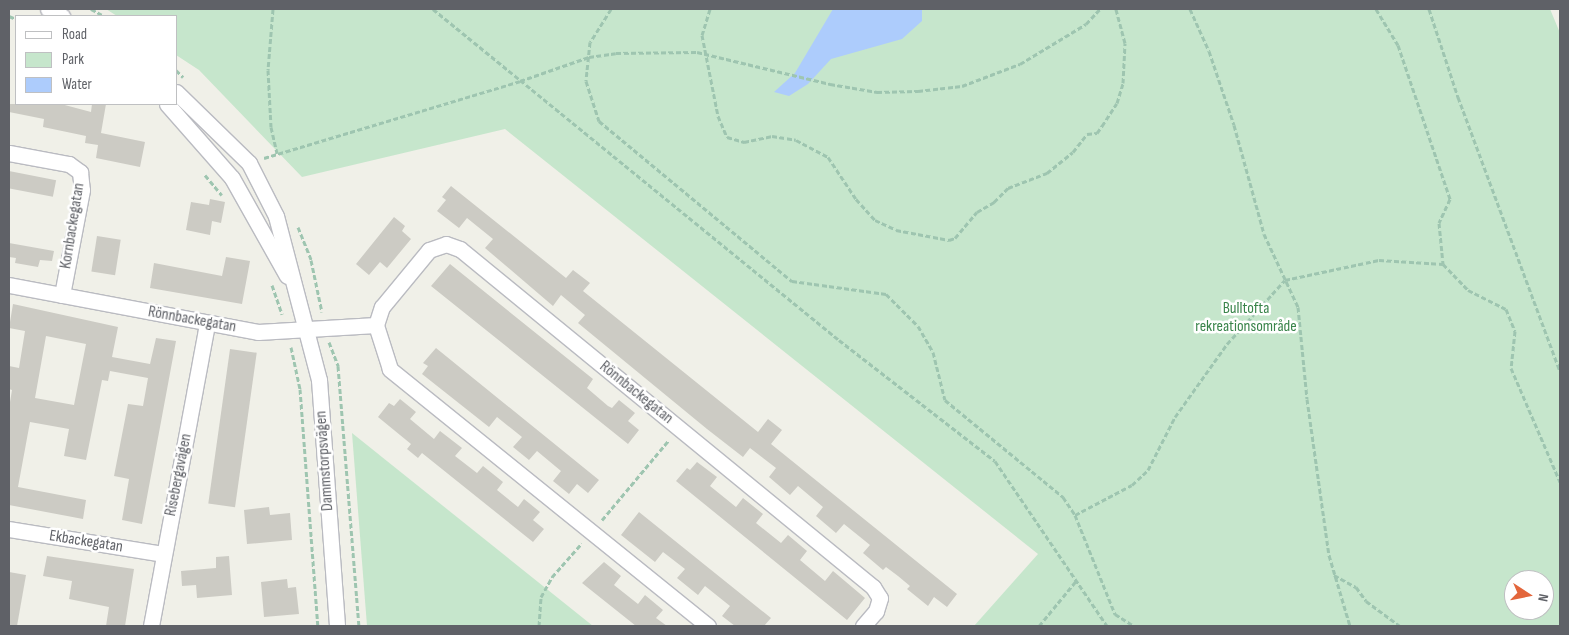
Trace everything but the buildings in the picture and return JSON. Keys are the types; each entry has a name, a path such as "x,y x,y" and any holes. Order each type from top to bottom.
{"street":[{"path":"48,9 60,15"},
{"name":"Dammstorpsvägen","path":"178,94 249,163 276,216 300,298 319,380 337,626"},
{"name":"Dammstorpsvägen","path":"168,105 232,178 300,298"},
{"name":"Kornbackegatan","path":"9,153 69,164 80,172 82,190 62,295"},
{"name":"Rönnbackegatan","path":"9,285 258,332 376,325 382,306 429,250 446,244 460,249 873,587 880,598 876,611 863,626"},
{"name":"Risebergavägen","path":"151,626 207,323"},
{"path":"376,325 390,369 708,626"},
{"name":"Ekbackegatan","path":"9,529 163,554"}],"path":[{"path":"91,9 102,15"},
{"path":"273,9 268,70 271,127 277,153 520,81 589,56 616,53 708,54 830,84 877,92 918,92 962,86 1020,64 1086,24 1100,9"},
{"path":"433,9 520,81 692,217 839,340 995,462 1107,626"},
{"path":"612,9 590,42 586,81 599,122 792,281 886,294 918,326 933,352 945,400 1063,497 1075,515 1115,614 1134,626"},
{"path":"710,9 702,35 708,54 718,116 727,137 744,142 772,136 796,140 828,157 868,214 890,228 941,239 955,238 977,212 994,202 1008,188 1047,173 1073,152 1087,134 1097,133 1117,103 1123,83 1125,43 1116,9"},
{"path":"1190,9 1209,51 1234,125 1264,234 1298,307 1306,399 1334,574 1350,626"},
{"path":"1376,9 1398,45 1450,198 1440,223 1443,264 1468,290 1506,309 1515,331 1511,368 1560,482"},
{"path":"1430,9 1458,97 1560,371"},
{"path":"200,168 223,196"},
{"path":"1075,515 1132,485 1148,470 1176,416 1227,344 1285,280 1379,260 1443,264"},
{"path":"270,280 287,330 300,389 318,626"},
{"path":"1334,574 1356,588 1373,607 1400,626"},
{"path":"1039,626 1076,580"}],"green space":[{"name":"Bulltofta rekreationsområde","path":"106,9 1550,9 1560,33 1560,626 974,626 1038,554 505,129 302,177 199,70 178,56 178,15 115,15"},
{"path":"352,433 593,626 367,626"}],"water":[{"path":"833,9 922,9 922,21 902,39 831,59 808,84 789,96 774,92 795,73"}]}
